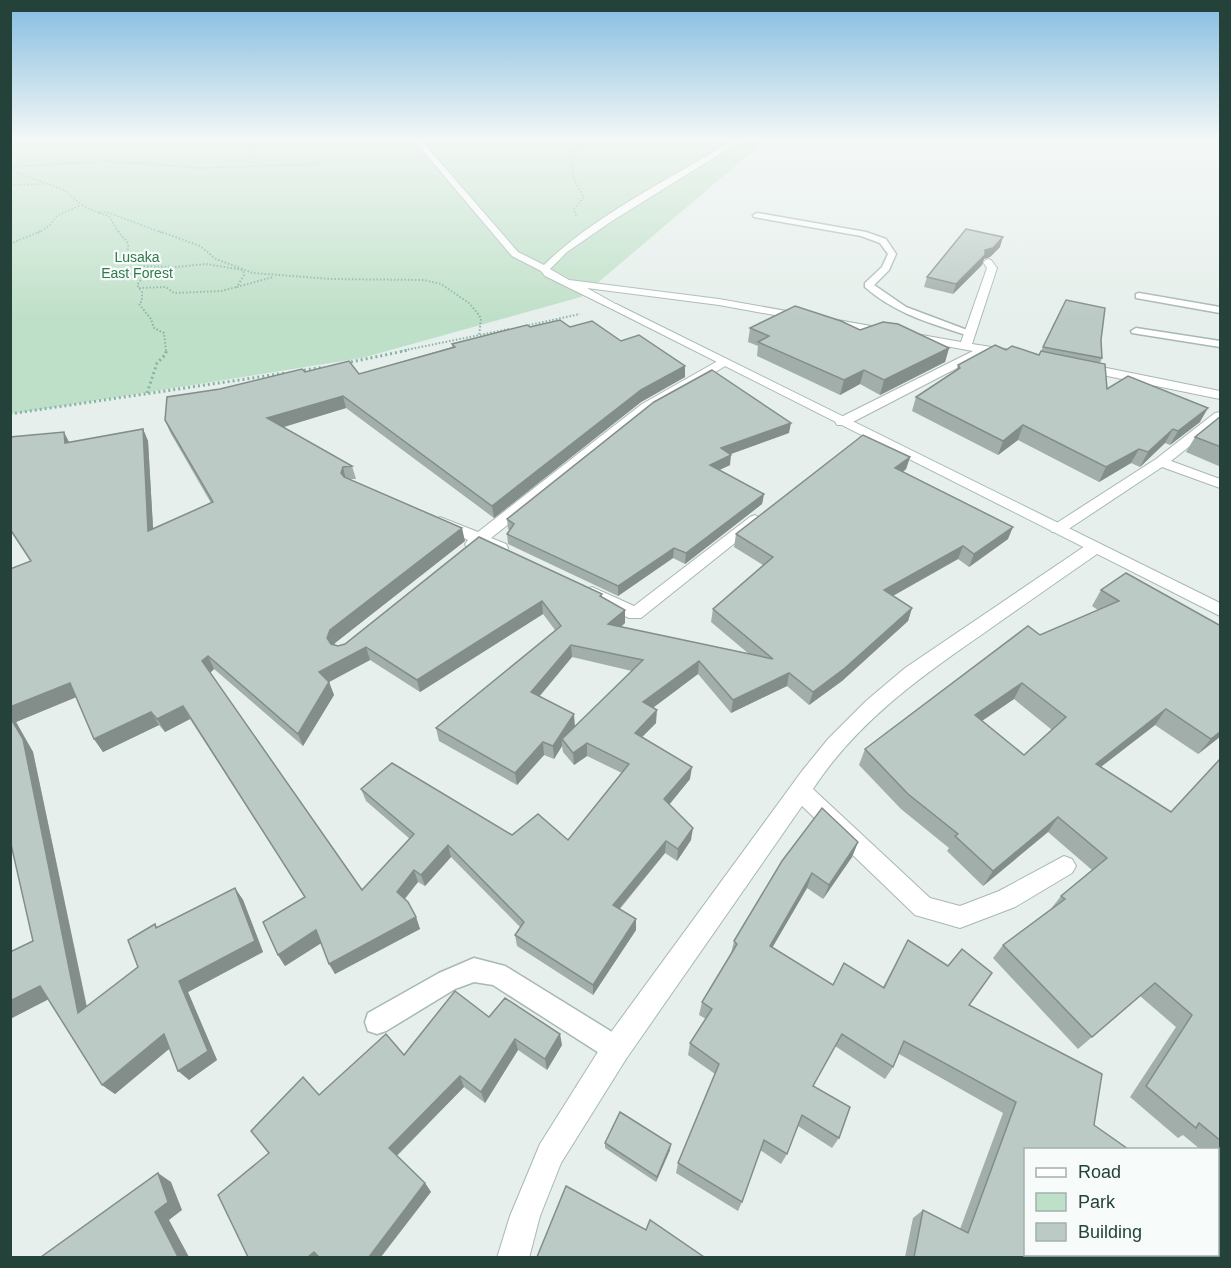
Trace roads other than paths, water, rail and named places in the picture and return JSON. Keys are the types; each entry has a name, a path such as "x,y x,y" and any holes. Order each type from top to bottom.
{"street":[{"path":"466,198 507,246 527,262 545,269 549,274 1221,610"},
{"path":"545,269 579,240 643,198"},
{"path":"966,345 992,268 988,262"},
{"path":"568,283 698,299 1029,357"},
{"path":"842,422 985,349"},
{"path":"463,553 647,407 723,362"},
{"path":"1074,366 1221,394"},
{"path":"1058,530 1161,462 1221,416"},
{"path":"850,446 866,434"},
{"path":"1161,462 1221,484"},
{"path":"573,584 635,614 766,511"},
{"path":"427,516 511,554"},
{"path":"513,1257 525,1215 550,1154 616,1049 800,790 835,745 873,706 912,673 1094,548"},
{"path":"800,790 923,907 960,917 1007,899 1064,866"}],"lane":[{"path":"757,214 863,234 883,241 892,254 886,268 868,285 880,298 902,309 970,333"},
{"path":"1139,297 1221,310"},
{"path":"1136,331 1221,344"},
{"path":"377,1022 447,981 474,970 496,974 616,1049"}],"park label":[{"name":"Lusaka East Forest","path":"137,266"}]}
